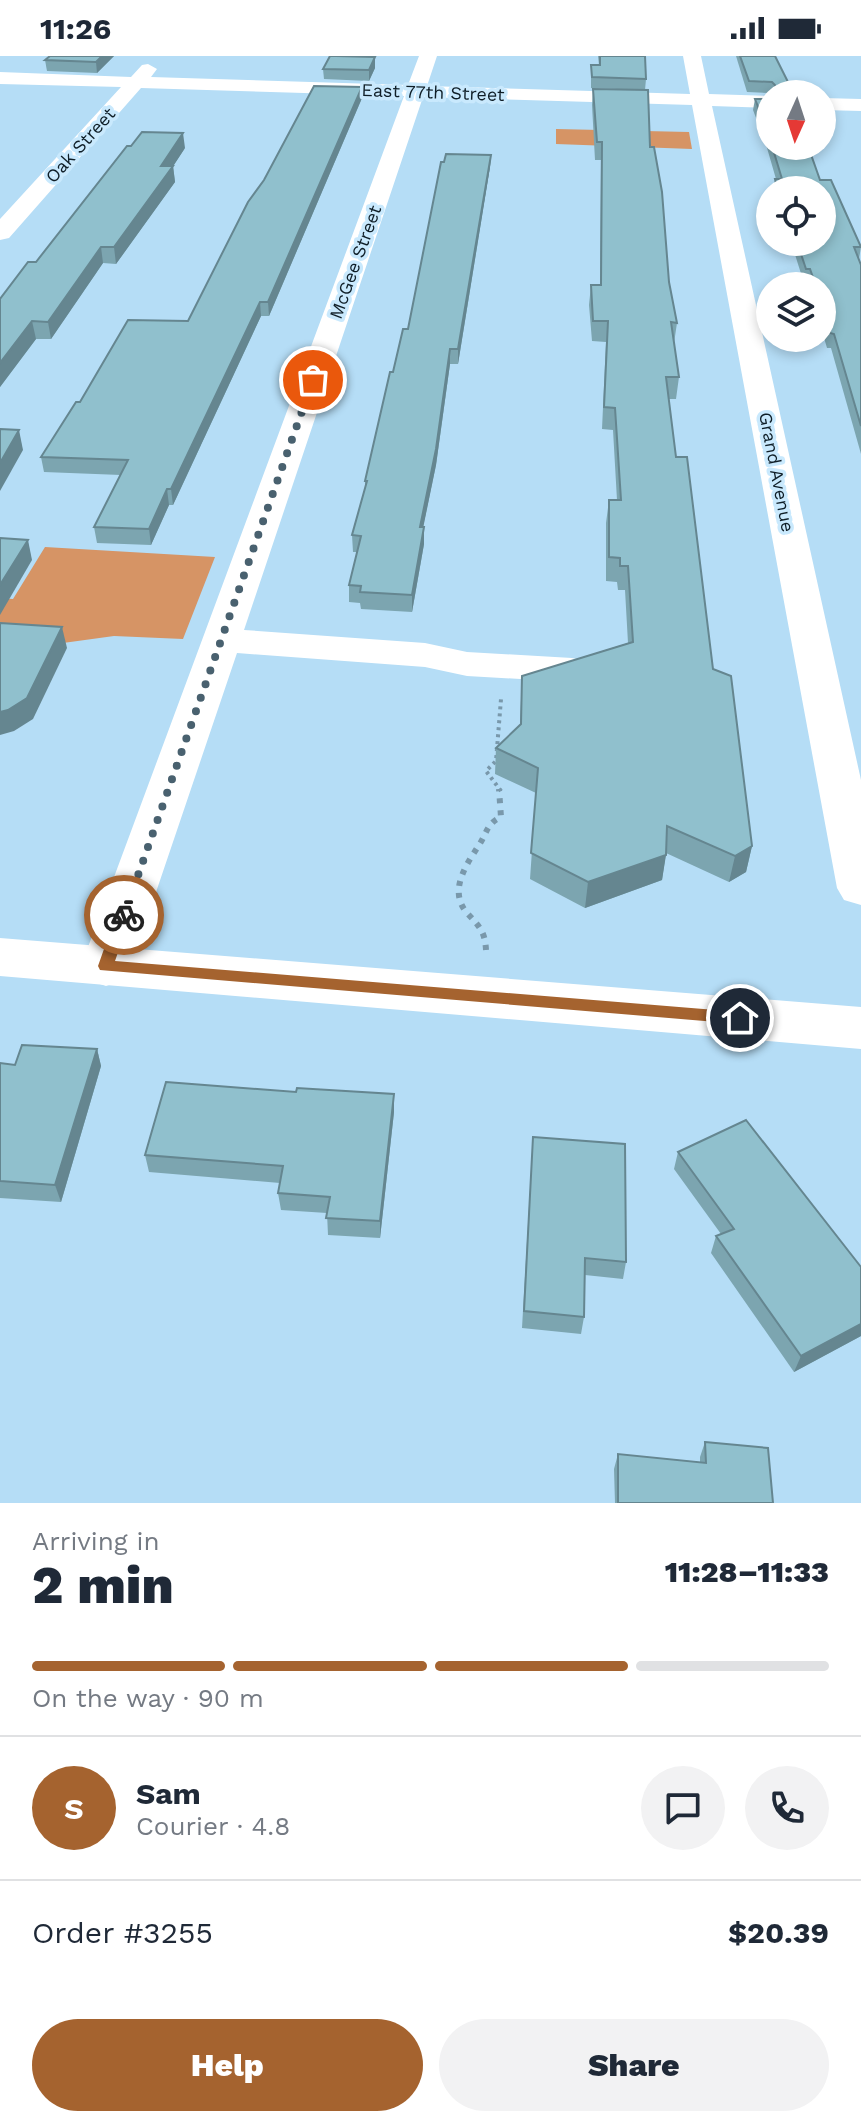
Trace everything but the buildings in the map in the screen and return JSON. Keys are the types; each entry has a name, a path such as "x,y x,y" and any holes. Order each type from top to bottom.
{"street":[{"name":"Oak Street","path":"0,233 160,56"},
{"name":"McGee Street","path":"106,966 428,56"},
{"name":"Grand Avenue","path":"692,56 861,888"},
{"name":"East 77th Street","path":"0,78 756,102"},
{"path":"836,104 861,105"},
{"path":"221,640 425,655 467,664 572,670"},
{"path":"0,957 861,1028"}],"path":[{"path":"486,950 483,927 459,899 463,865 486,838 490,822 501,817 501,791 486,771 496,761 504,666"}],"shaded area":[{"path":"556,129 689,132 692,149 556,144"},
{"path":"45,547 215,557 183,639 114,636 63,643 0,639 0,598 13,599"}],"way so far":[{"path":"124,915 313,380"}],"route":[{"path":"124,915 106,966 740,1018"}]}
